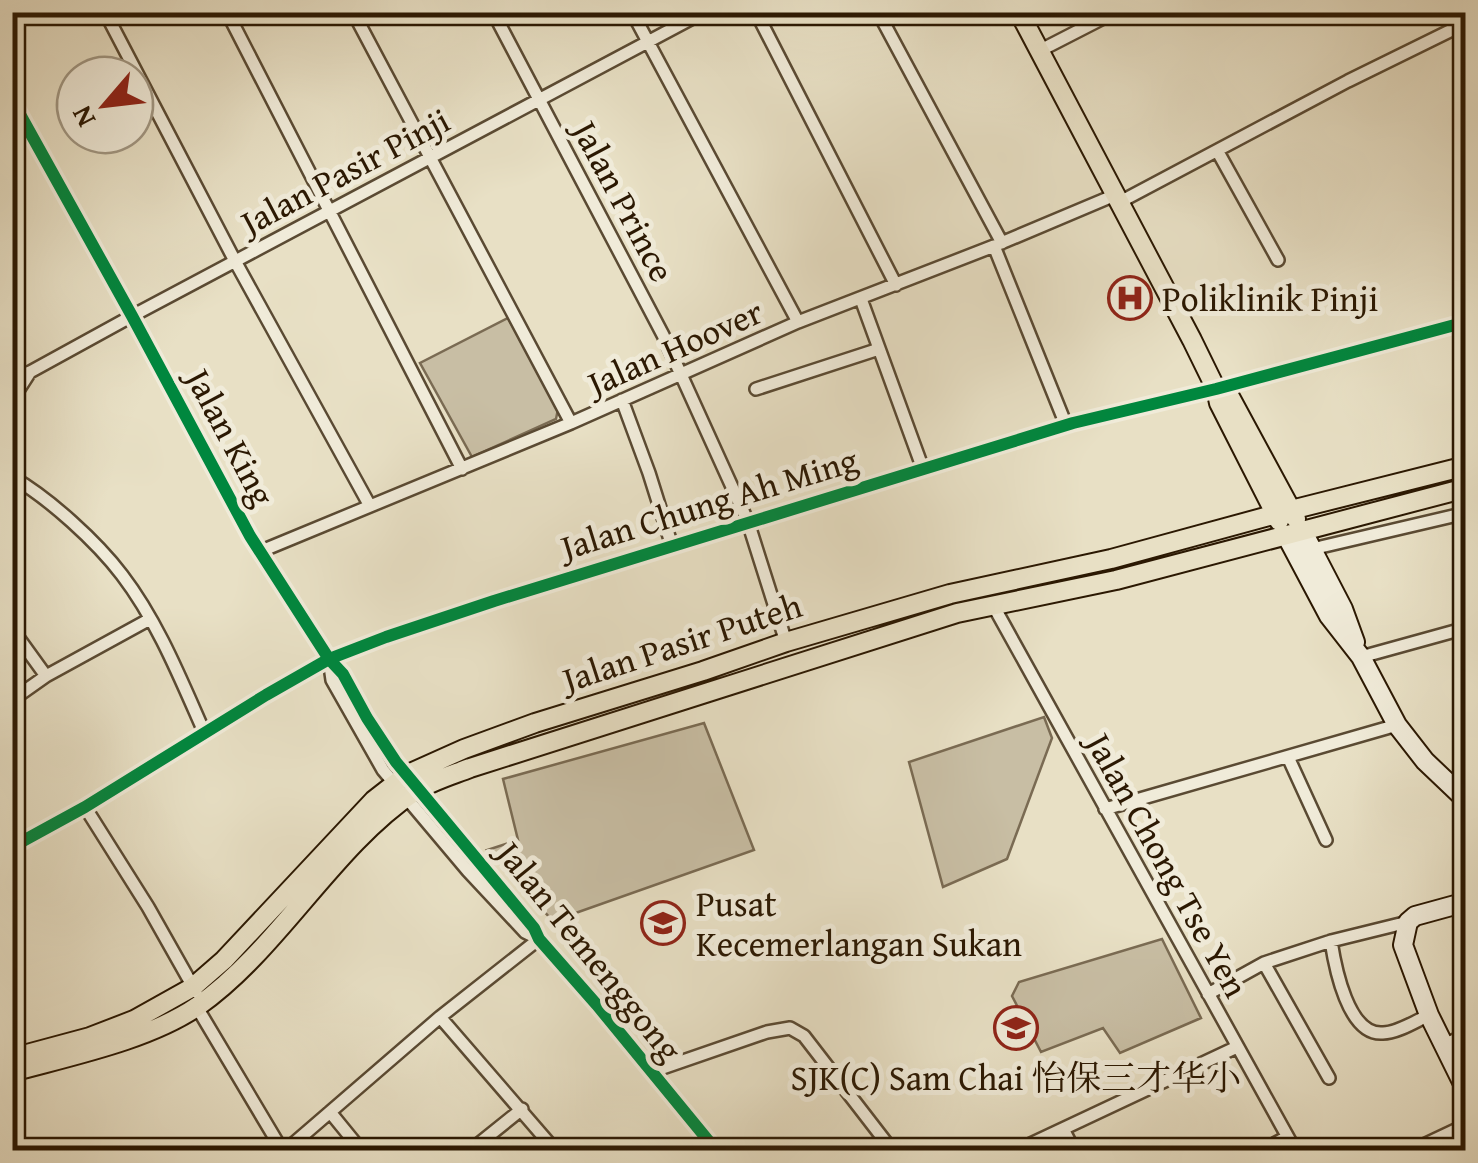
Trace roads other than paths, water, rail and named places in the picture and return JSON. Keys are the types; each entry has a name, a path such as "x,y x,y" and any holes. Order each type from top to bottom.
{"main road":[{"path":"1019,12 1216,388 1219,403 1294,532 1329,616 1360,657 1397,724 1425,761 1458,786 1466,800"},
{"name":"Jalan Pasir Puteh","path":"12,1072 120,1042 167,1023 195,997 349,824 464,750 786,642 950,594 1094,564 1466,466"},
{"name":"Jalan Pasir Puteh","path":"406,786 957,613 1116,580 1466,488"},
{"path":"1466,902 1414,916 1408,922 1403,944 1429,1016 1466,1090"},
{"name":"Jalan Pasir Puteh","path":"12,1058 90,1036 195,997"}],"street":[{"path":"104,12 370,506"},
{"path":"227,12 462,469"},
{"path":"353,12 572,423"},
{"name":"Jalan Prince","path":"493,12 655,318 748,522 786,642"},
{"path":"632,12 798,322"},
{"name":"Jalan Pasir Pinji","path":"12,378 30,372 704,12"},
{"path":"756,12 896,285"},
{"path":"878,12 998,244 1066,425"},
{"path":"1039,51 1115,12"},
{"name":"Jalan Hoover","path":"259,552 572,423 798,322 1116,199 1218,152 1466,23"},
{"name":"Jalan King","path":"12,100 259,552 329,659 332,680 366,742 406,786"},
{"path":"1218,152 1278,260"},
{"path":"861,298 923,469"},
{"name":"Jalan Chung Ah Ming","path":"12,848 329,659 494,600 1066,425 1466,322"},
{"path":"756,389 880,350"},
{"path":"12,400 30,372"},
{"path":"622,400 672,546"},
{"path":"12,477 71,521 122,574 150,619 204,734"},
{"path":"1304,552 1466,513"},
{"name":"Jalan Chong Tse Yen","path":"993,605 1295,1150"},
{"path":"12,700 46,676 150,619"},
{"path":"1360,657 1466,628"},
{"path":"12,629 46,676"},
{"path":"1104,809 1397,724"},
{"path":"1288,757 1326,840"},
{"name":"Jalan Temenggong","path":"406,786 534,928 538,939 716,1150"},
{"path":"85,807 148,907 284,1150 538,939"},
{"path":"1208,994 1264,963 1408,922"},
{"path":"1331,942 1336,972 1353,1013 1369,1031 1385,1034 1429,1016"},
{"path":"1264,963 1330,1078"},
{"path":"440,1017 555,1150"},
{"path":"651,1072 780,1028 790,1028 804,1036 892,1150"},
{"path":"1444,1045 1466,1035"},
{"path":"1018,1150 1237,1047"},
{"path":"471,1150 522,1109"},
{"path":"330,1112 361,1150"},
{"path":"1413,1150 1466,1125"},
{"path":"1062,1129 1074,1150"},
{"path":"1263,1150 1287,1136"}],"place":[{"name":"Poliklinik Pinji","path":"1130,298"},
{"name":"Pusat Kecemerlangan Sukan","path":"663,923"},
{"name":"SJK(C) Sam Chai 怡保三才华小","path":"1016,1028"}]}
